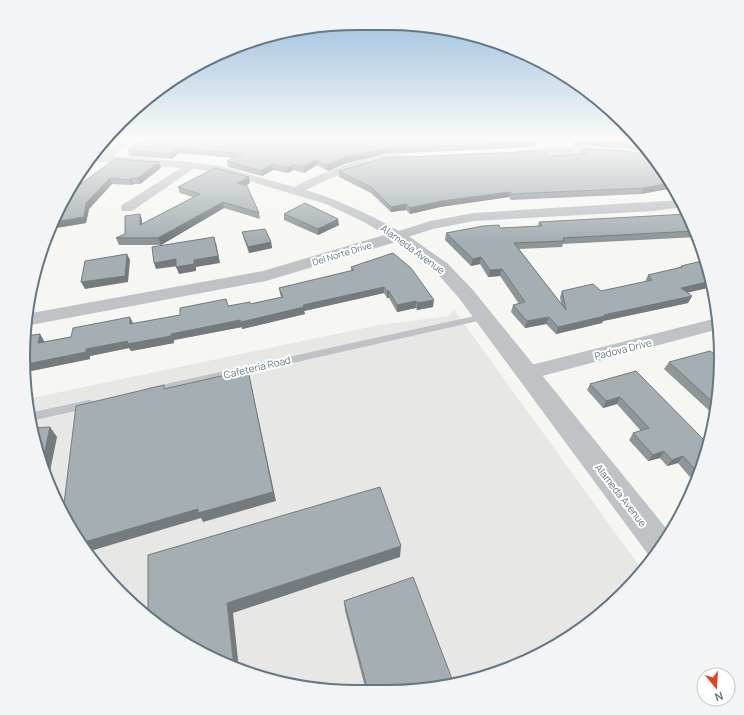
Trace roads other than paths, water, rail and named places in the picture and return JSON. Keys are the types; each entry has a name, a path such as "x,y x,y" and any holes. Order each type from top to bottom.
{"street":[{"path":"127,208 181,173"},
{"name":"Alameda Avenue","path":"236,173 297,190 352,210 398,236 441,267 453,279 484,317 657,541"},
{"path":"297,190 331,173"},
{"name":"Del Norte Drive","path":"33,319 266,276 430,225 474,217 676,205"},
{"name":"Padova Drive","path":"527,373 712,331"}],"lane":[{"name":"Cafeteria Road","path":"142,393 484,317"},
{"path":"35,416 97,402"}]}
